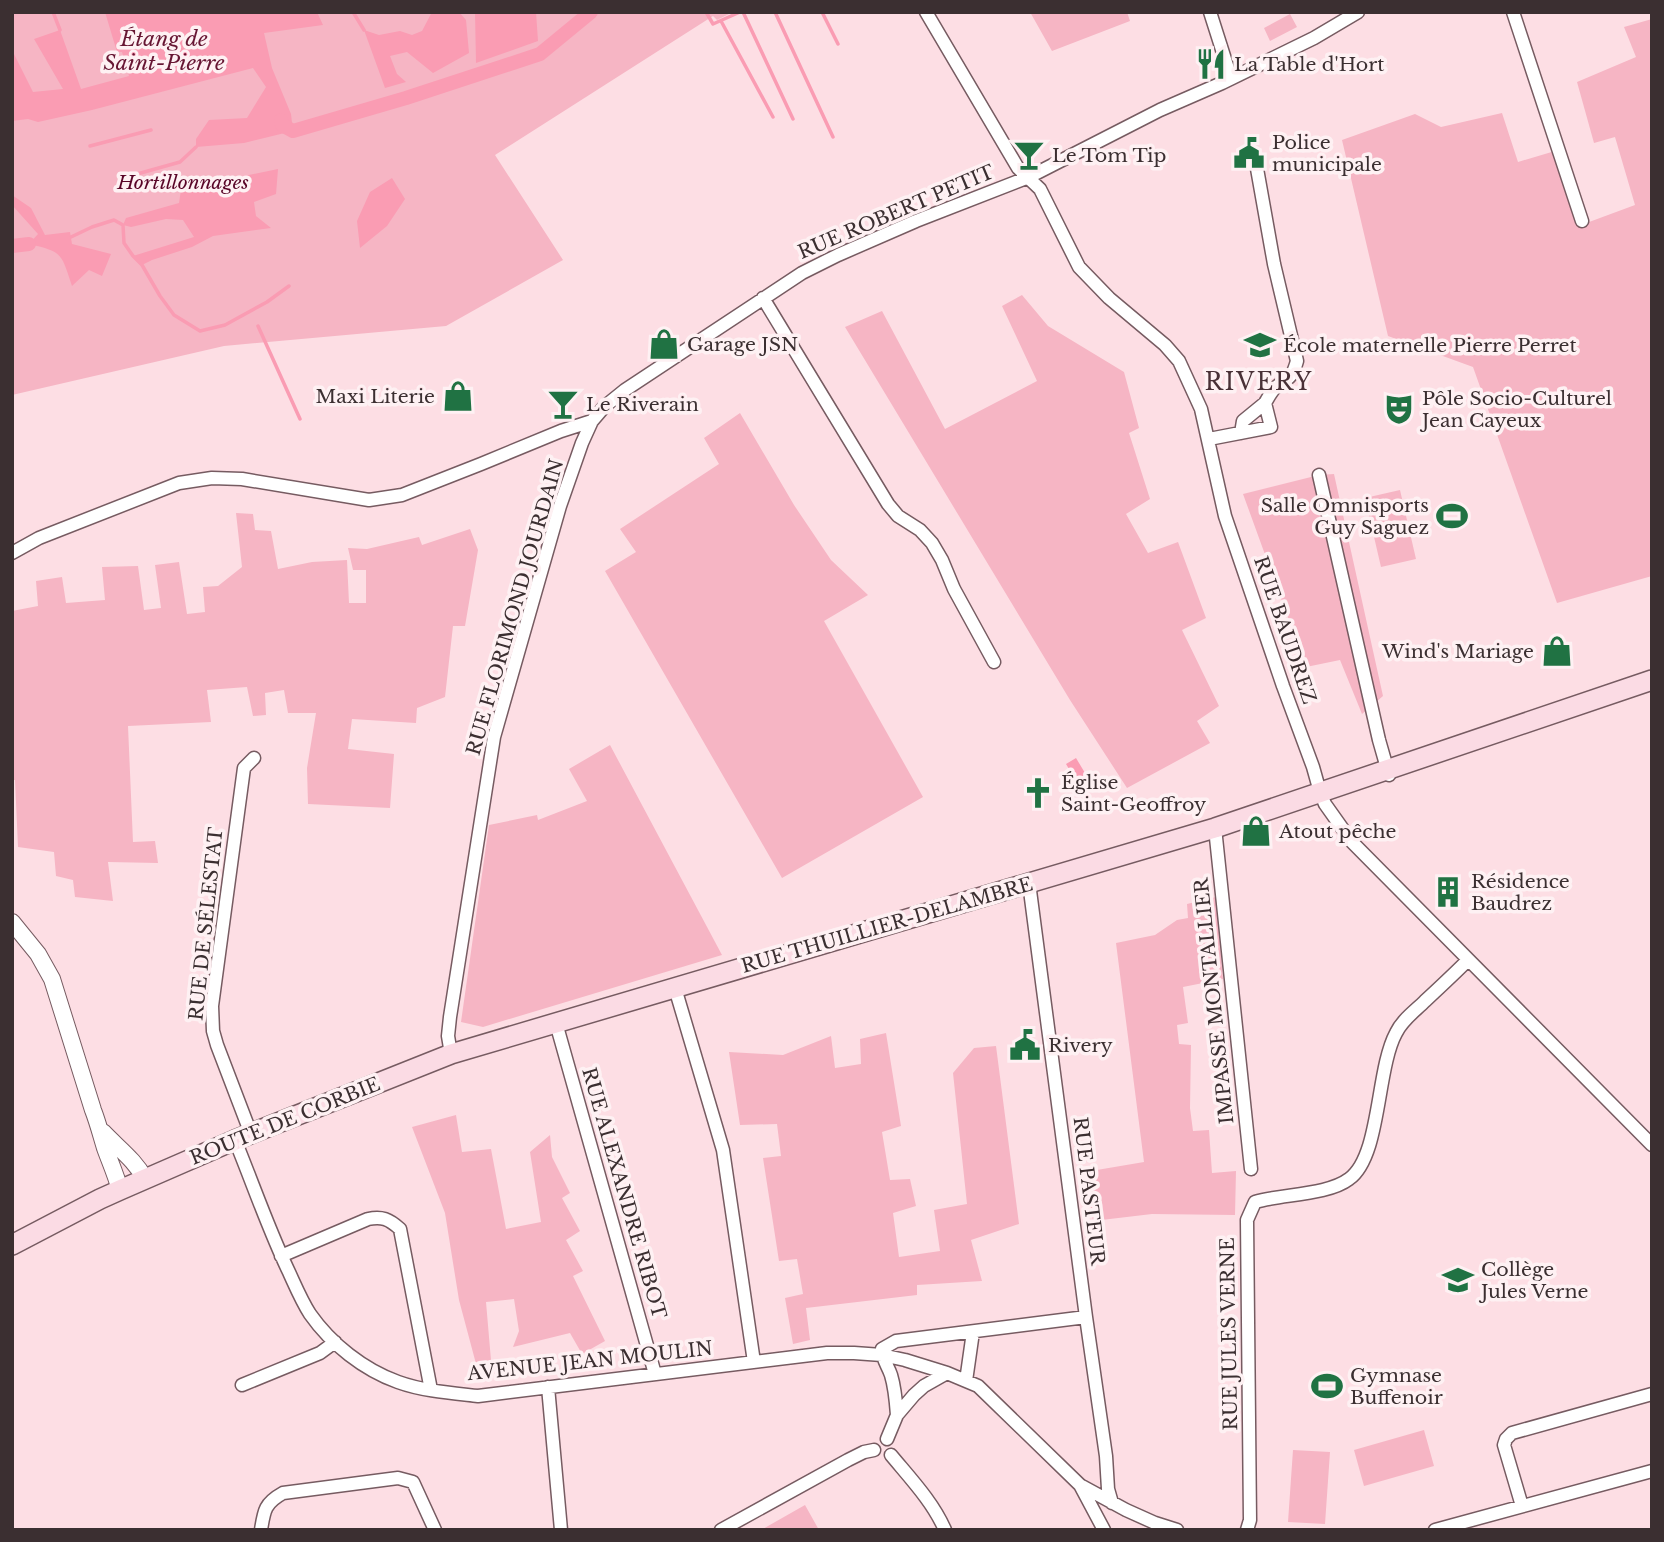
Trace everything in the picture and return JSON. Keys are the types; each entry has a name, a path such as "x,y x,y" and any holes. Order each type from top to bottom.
{"main road":[{"name":"RUE THUILLIER-DELAMBRE","path":"451,1054 1215,828 1320,792 1389,774 1652,680"},
{"name":"ROUTE DE CORBIE","path":"12,1244 145,1179 451,1054"}],"street":[{"name":"RUE BAUDREZ","path":"926,12 1018,167 1040,189 1079,267 1179,361 1201,409 1225,516 1325,804 1352,842 1468,960"},
{"path":"1210,12 1231,78"},
{"name":"RUE ROBERT PETIT","path":"592,421 625,390 802,273 957,204 1028,177 1160,110 1314,38 1358,12"},
{"path":"1513,12 1583,221"},
{"path":"1241,433 1243,421 1265,403 1275,388 1289,379 1297,361 1256,163"},
{"path":"763,298 888,504 898,516 920,530 932,543 994,662"},
{"path":"1209,439 1271,427 1265,403"},
{"path":"12,553 39,538 179,483 212,478 242,479 369,500 383,499 402,495 561,430 592,421"},
{"name":"RUE FLORIMOND JOURDAIN","path":"451,1054 448,1037 450,1017 494,737 560,506 592,421"},
{"path":"1319,475 1376,728 1389,774"},
{"name":"RUE DE SÉLESTAT","path":"243,1137 213,1031 212,1006 244,768 254,758"},
{"name":"IMPASSE MONTALLIER","path":"1215,828 1251,1169"},
{"name":"RUE PASTEUR","path":"1029,883 1106,1455 1108,1489 1112,1503"},
{"path":"12,922 38,954 52,979 120,1190"},
{"path":"1468,960 1652,1145"},
{"name":"RUE JULES VERNE","path":"1247,1530 1250,1520 1247,1220 1255,1202 1331,1188 1347,1181 1359,1171 1367,1153 1388,1057 1397,1029 1468,960"},
{"path":"675,988 723,1150 754,1362"},
{"name":"RUE ALEXANDRE RIBOT","path":"556,1023 655,1374"},
{"path":"101,1130 130,1157 145,1179"},
{"name":"AVENUE JEAN MOULIN","path":"243,1137 281,1256 311,1315 335,1342 360,1362 400,1383 478,1396 828,1353 882,1356 947,1373 978,1386 1080,1485"},
{"path":"281,1256 368,1219 380,1217 394,1223 400,1229 431,1390"},
{"path":"897,1415 890,1372 882,1356 882,1349 896,1341 1086,1317"},
{"path":"965,1381 972,1332"},
{"path":"242,1385 320,1353 335,1342"},
{"path":"887,1439 897,1415 914,1395 947,1373"},
{"path":"548,1387 561,1530"},
{"path":"1522,1506 1504,1446 1511,1433 1652,1394"},
{"path":"880,1439 887,1439 894,1446 891,1455 879,1457 874,1447 880,1439"},
{"path":"721,1530 848,1460 874,1450"},
{"path":"891,1455 928,1501 945,1530"},
{"path":"1435,1530 1652,1471"},
{"path":"261,1530 263,1513 271,1500 283,1493 398,1478 413,1482 435,1530"},
{"path":"1080,1485 1155,1523 1177,1530"},
{"path":"1080,1485 1104,1530"}],"green space":[{"name":"Hortillonnages","path":"12,12 733,12 717,20 713,16 495,155 563,260 446,326 224,346 12,395"},
{"path":"1030,12 1127,12 1130,21 1052,51"},
{"path":"1290,14 1297,27 1270,41 1264,28"},
{"path":"1652,19 1652,576 1557,603 1473,367 1388,336 1342,140 1415,114 1441,127 1502,113 1518,162 1555,151 1581,225 1635,205 1615,137 1594,143 1577,82 1636,57 1624,27"},
{"path":"1022,295 1048,326 1124,372 1139,428 1129,433 1150,499 1126,514 1148,553 1178,542 1206,618 1182,630 1219,706 1197,721 1210,743 1127,788 1070,700 845,327 882,311 945,429 1037,381 1002,306"},
{"path":"740,413 794,505 831,560 868,595 824,621 923,797 782,878 605,571 636,552 620,529 719,464 704,438"},
{"path":"1334,474 1383,696 1362,714 1340,660 1306,667 1243,494 1319,475"},
{"path":"1400,490 1416,559 1381,567 1365,498"},
{"path":"236,513 253,514 255,530 271,531 278,569 312,562 347,560 349,603 366,603 366,570 353,570 348,548 367,549 419,537 422,545 470,529 478,550 465,626 453,626 445,697 417,708 416,723 352,719 348,749 394,754 390,808 308,804 307,768 316,713 288,713 284,690 265,693 266,715 253,716 247,687 207,690 211,722 128,726 133,842 155,841 158,863 108,862 113,901 75,897 73,880 56,876 54,852 18,847 15,780 12,780 12,611 38,606 36,581 62,577 66,603 105,600 102,567 138,566 144,610 161,608 155,565 179,562 187,614 205,612 203,587 218,586 242,567"},
{"path":"610,745 722,955 483,1027 461,1022 489,825 537,815 538,820 587,801 569,769"},
{"path":"1216,897 1223,979 1183,987 1188,1023 1177,1025 1179,1044 1191,1045 1190,1108 1193,1131 1209,1130 1212,1173 1236,1171 1235,1215 1152,1214 1093,1221 1085,1172 1144,1162 1116,943 1155,935 1177,920 1188,918 1187,904"},
{"path":"886,1033 901,1126 882,1132 890,1180 910,1179 916,1206 893,1213 899,1257 940,1251 934,1210 967,1204 953,1073 974,1048 996,1046 1019,1224 971,1240 982,1281 917,1285 917,1295 806,1308 810,1340 793,1344 785,1298 803,1294 797,1259 779,1261 763,1158 781,1156 777,1124 740,1125 729,1052 783,1055 831,1036 835,1068 861,1064 860,1039"},
{"path":"456,1115 462,1152 491,1149 506,1229 541,1222 530,1152 550,1135 552,1157 570,1193 562,1198 580,1231 566,1240 583,1271 573,1276 605,1341 582,1354 570,1333 513,1347 519,1331 514,1299 486,1302 492,1372 479,1375 459,1300 445,1213 412,1127"},
{"path":"1424,1430 1434,1466 1364,1486 1354,1450"},
{"path":"1293,1450 1330,1452 1325,1524 1288,1522"},
{"path":"805,1505 819,1530 761,1530"}],"water":[{"name":"Étang de Saint-Pierre","path":"105,12 317,12 323,25 264,33 272,68 291,114 293,131 244,143 196,147 196,139 209,120 247,118 266,87 253,68 38,122 28,119 12,121 12,50 33,92 63,89 34,39 60,30 81,89 129,76 122,52 117,52"},
{"path":"432,12 459,12 466,20 469,53 433,73 407,52 390,56 397,74 406,82 385,88 364,30 379,35 400,31 412,35 422,31"},
{"path":"475,12 536,12 538,41 476,63"},
{"path":"278,169 276,194 254,202 256,216 271,228 213,236 192,247 142,265 133,256 194,237 183,220 166,219 131,227 123,225 126,218 179,203 182,183 200,185"},
{"path":"392,178 405,199 387,226 360,248 357,221 370,192"},
{"path":"12,195 31,208 45,235 70,232 72,244 111,254 102,276 89,270 72,286 63,260 55,252 29,244 38,234 12,205"},
{"path":"1076,758 1088,778 1078,784 1066,764"}],"waterway":[{"path":"53,12 60,30"},
{"path":"353,12 364,30"},
{"path":"281,120 282,125 293,131 406,98 540,54 591,12"},
{"path":"706,12 713,24 740,12"},
{"path":"743,12 793,119"},
{"path":"775,12 833,137"},
{"path":"822,12 838,44"},
{"path":"721,21 773,117"},
{"path":"90,146 151,130"},
{"path":"121,186 130,176 180,162 196,147"},
{"path":"71,237 114,220 123,225 124,243 142,265 160,296 174,315 200,331 225,325 267,302 289,286"},
{"path":"12,246 29,244"},
{"path":"258,326 300,419"}],"place":[{"name":"La Table d'Hort","path":"1211,64"},
{"name":"Police municipale","path":"1249,153"},
{"name":"Le Tom Tip","path":"1029,155"},
{"name":"Garage JSN","path":"664,344"},
{"name":"École maternelle Pierre Perret","path":"1260,345"},
{"name":"Maxi Literie","path":"458,396"},
{"name":"Le Riverain","path":"563,404"},
{"name":"Pôle Socio-Culturel Jean Cayeux","path":"1399,409"},
{"name":"Salle Omnisports Guy Saguez","path":"1452,516"},
{"name":"Wind's Mariage","path":"1557,651"},
{"name":"Église Saint-Geoffroy","path":"1038,793"},
{"name":"Atout pêche","path":"1256,831"},
{"name":"Résidence Baudrez","path":"1448,892"},
{"name":"Rivery","path":"1025,1045"},
{"name":"Collège Jules Verne","path":"1458,1280"},
{"name":"Gymnase Buffenoir","path":"1327,1386"}],"district":[{"name":"RIVERY","path":"1259,382"}]}
